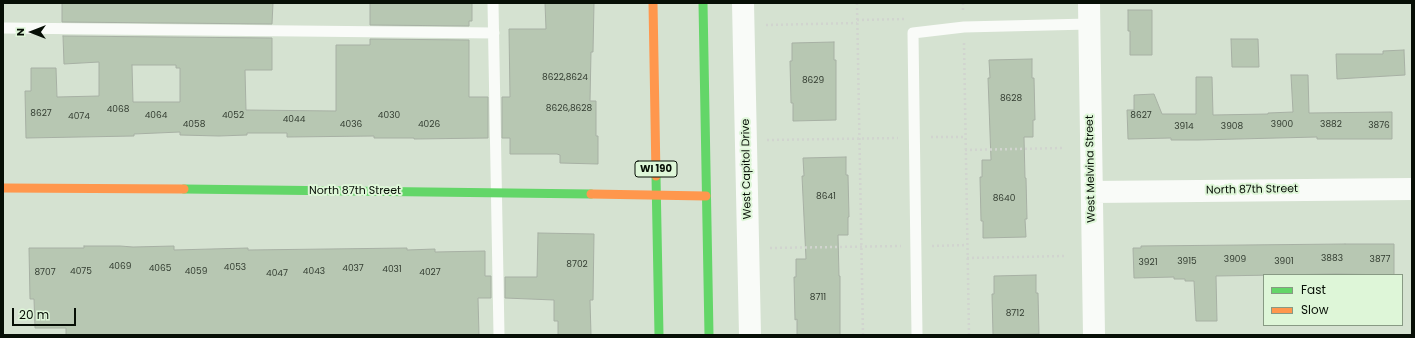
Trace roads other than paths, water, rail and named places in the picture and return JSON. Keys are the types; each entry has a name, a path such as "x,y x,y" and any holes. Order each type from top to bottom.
{"street":[{"name":"WI 190","path":"653,3 659,335"},
{"path":"703,3 709,335"},
{"name":"West Capitol Drive","path":"743,3 750,335"},
{"name":"West Melvina Street","path":"1089,3 1094,335"},
{"name":"North 87th Street","path":"3,188 496,192 706,196"},
{"name":"North 87th Street","path":"1092,192 1412,189"}],"lane":[{"path":"494,3 499,335"},
{"path":"917,335 913,33 964,27 1089,24"},
{"path":"3,28 494,33"}]}
